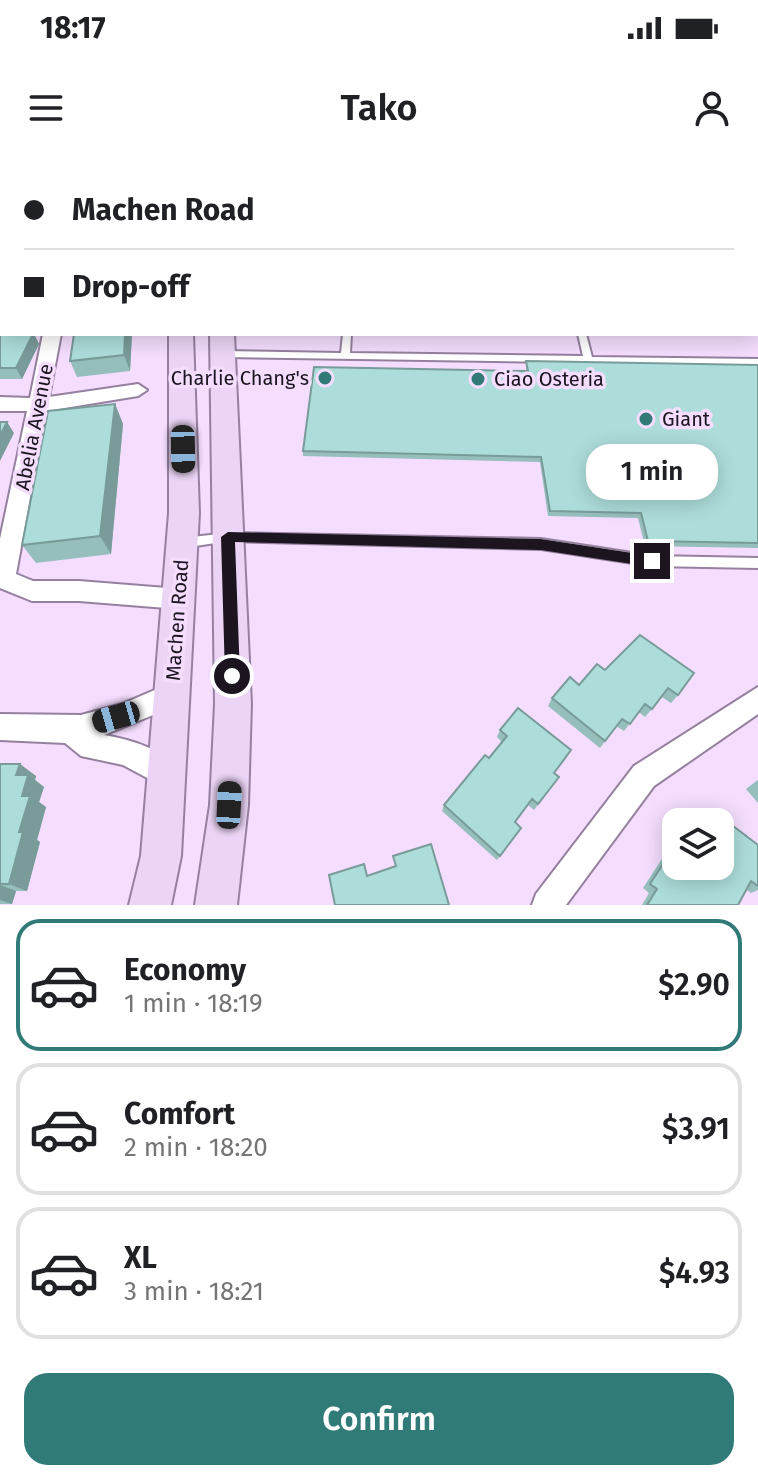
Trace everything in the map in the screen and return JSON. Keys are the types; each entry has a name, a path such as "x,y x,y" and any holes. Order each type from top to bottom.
{"street":[{"name":"Abelia Avenue","path":"52,336 40,405 10,503 3,579 32,591 79,591 179,599"},
{"name":"Machen Road","path":"150,905 161,856 184,513 181,336"},
{"path":"216,905 229,805 233,704 222,344"},
{"path":"0,404 40,405 138,390"},
{"path":"0,727 13,725 70,730 139,711 171,695"},
{"path":"547,905 644,776 758,699"},
{"path":"70,730 91,747 127,752 166,774"}],"lane":[{"path":"345,357 347,336"},
{"path":"582,336 588,360"},
{"path":"222,344 345,357 758,362"},
{"path":"182,543 228,537 541,544 652,561 758,563"}],"building":[{"path":"0,336 32,336 16,368 0,368"},
{"path":"74,336 125,336 124,355 70,361"},
{"name":"Giant","path":"526,361 758,365 758,543 648,541 641,513 550,511 541,457 303,451 314,367 528,371"},
{"path":"115,404 100,536 22,545 48,411"},
{"path":"0,422 7,422 0,436"},
{"path":"640,635 694,673 678,695 668,688 652,709 645,704 630,724 622,719 605,741 552,698 570,677 579,685 597,664 605,670"},
{"path":"518,708 571,750 554,773 559,777 538,804 532,799 515,822 521,828 500,856 444,805 485,755 489,758 507,736 500,730"},
{"path":"0,764 20,764 16,775 28,775 22,796 30,796 9,884 0,884"},
{"path":"734,827 758,845 758,886 751,881 738,905 647,905 657,889 650,884 662,866 662,880 734,880"},
{"path":"431,844 449,905 335,905 329,875 364,864 367,876 396,866 393,856"}],"place":[{"name":"Charlie Chang's","path":"325,378"},
{"name":"Ciao Osteria","path":"478,379"},
{"name":"Giant","path":"646,419"}],"route":[{"path":"232,676 228,537 541,544 652,561"}]}
